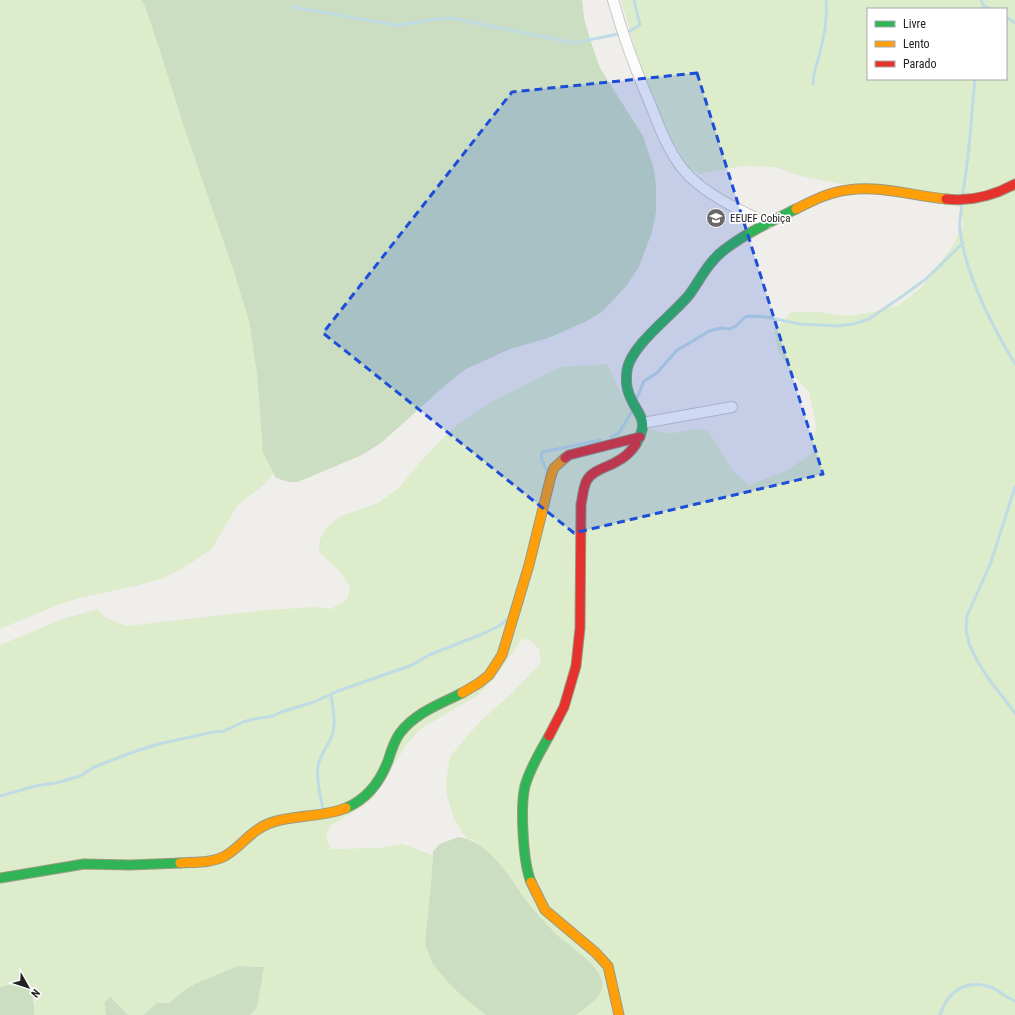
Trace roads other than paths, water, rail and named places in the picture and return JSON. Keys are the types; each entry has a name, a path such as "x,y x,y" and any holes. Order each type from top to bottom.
{"street":[{"path":"613,0 640,81 663,137 676,159 690,177 701,186 736,208 768,223"},
{"path":"619,1015 608,966 595,952 545,910 535,891 526,860 524,841 524,805 525,787 532,768 564,707 576,666 580,628 581,504 585,485 588,478 599,469 622,460 628,455 640,437 643,423 642,415 632,400 628,388 627,375 631,358 684,300 721,252 738,240 768,223 808,203 828,194 843,190 860,189 958,200 974,199 991,196 1015,184"},
{"path":"643,423 732,407"},
{"path":"0,878 85,864 137,865 205,862 229,854 254,832 276,821 291,818 318,816 347,807 359,801 374,786 382,775 391,749 404,728 424,712 468,690 487,676 499,662 529,570 551,476 559,462 569,455 640,437"}],"waterway":[{"path":"293,7 395,25 451,18 574,43 628,32 640,25 634,0"},
{"path":"813,84 814,73 825,28 826,0"},
{"path":"981,0 983,8"},
{"path":"983,5 989,8"},
{"path":"1007,18 1015,23"},
{"path":"962,196 969,152 975,80"},
{"path":"962,203 960,231 968,265 989,317 1015,364"},
{"path":"637,398 644,381 657,373 677,350 709,331 721,328 730,329 748,316 767,317 799,324 837,326 854,324 869,319 926,279 963,243"},
{"path":"611,437 619,433 633,409"},
{"path":"547,471 541,457 543,452 600,440"},
{"path":"1015,487 991,562 967,616 966,630 969,644 978,662 988,678 1015,713"},
{"path":"0,796 35,786 56,783 80,776 94,767 159,744 224,731 243,722 273,716 281,712 314,702 338,691 412,665 429,655 499,626 506,620"},
{"path":"323,809 319,788 318,766 320,758 333,733 334,716 331,695"},
{"path":"940,1015 948,999 954,993 960,988 975,984 993,988 1015,1001"}],"place":[{"name":"EEUEF Cobiça","path":"716,218"}]}
